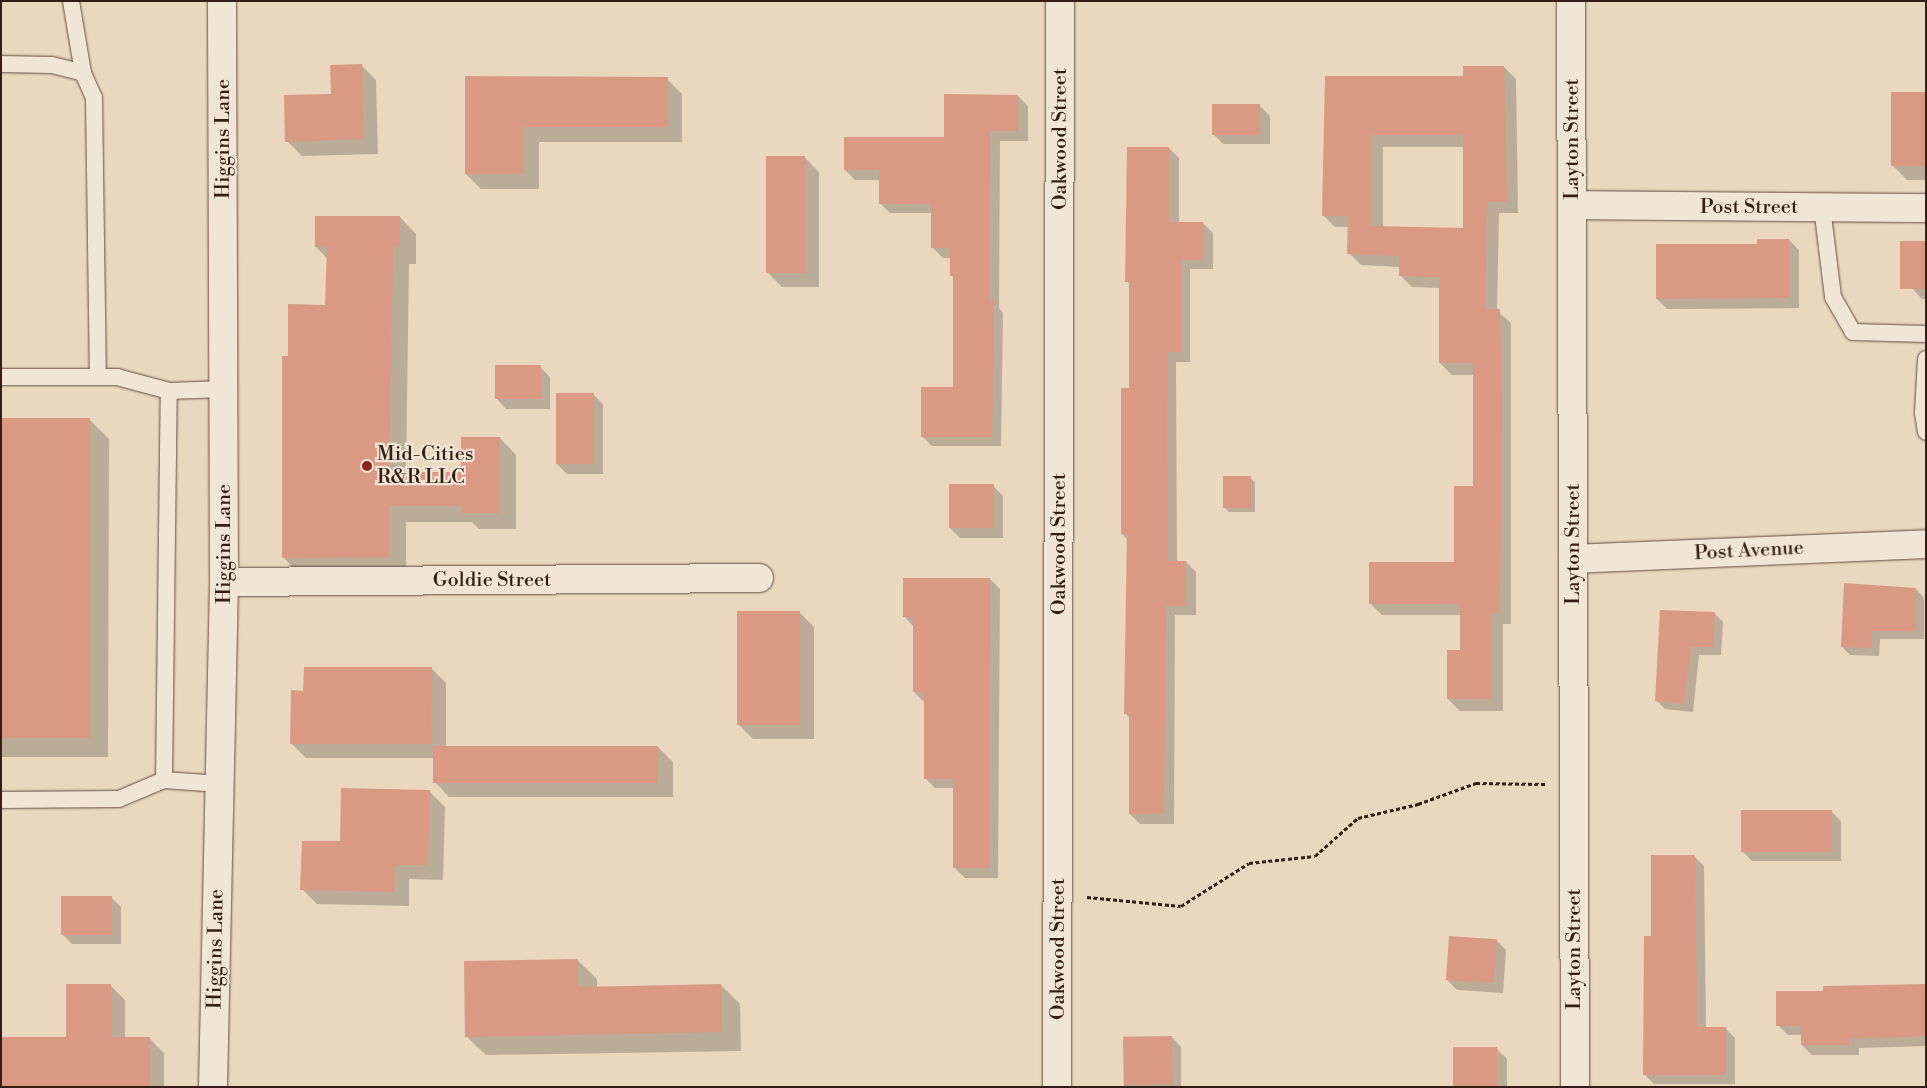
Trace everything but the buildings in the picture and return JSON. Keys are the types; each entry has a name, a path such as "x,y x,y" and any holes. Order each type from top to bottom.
{"street":[{"name":"Higgins Lane","path":"213,1087 224,582 222,1"},
{"name":"Oakwood Street","path":"1057,1087 1060,1"},
{"name":"Layton Street","path":"1571,1 1575,1087"},
{"name":"Post Street","path":"1572,205 1926,208"},
{"name":"Post Avenue","path":"1573,559 1926,544"},
{"name":"Goldie Street","path":"224,582 759,578"}],"lane":[{"path":"71,1 82,73 94,98 98,377"},
{"path":"1,64 52,65 82,73"},
{"path":"1822,207 1833,297 1853,332 1926,334"},
{"path":"1926,360 1923,404 1926,432"},
{"path":"1,377 117,377 169,391 224,389"},
{"path":"164,780 169,391"},
{"path":"1,800 119,799 164,780 220,784"}],"path":[{"path":"1059,895 1181,906 1250,863 1315,856 1358,818 1418,804 1476,783 1574,785"}],"place":[{"name":"Mid-Cities R&R LLC","path":"367,466"}]}
